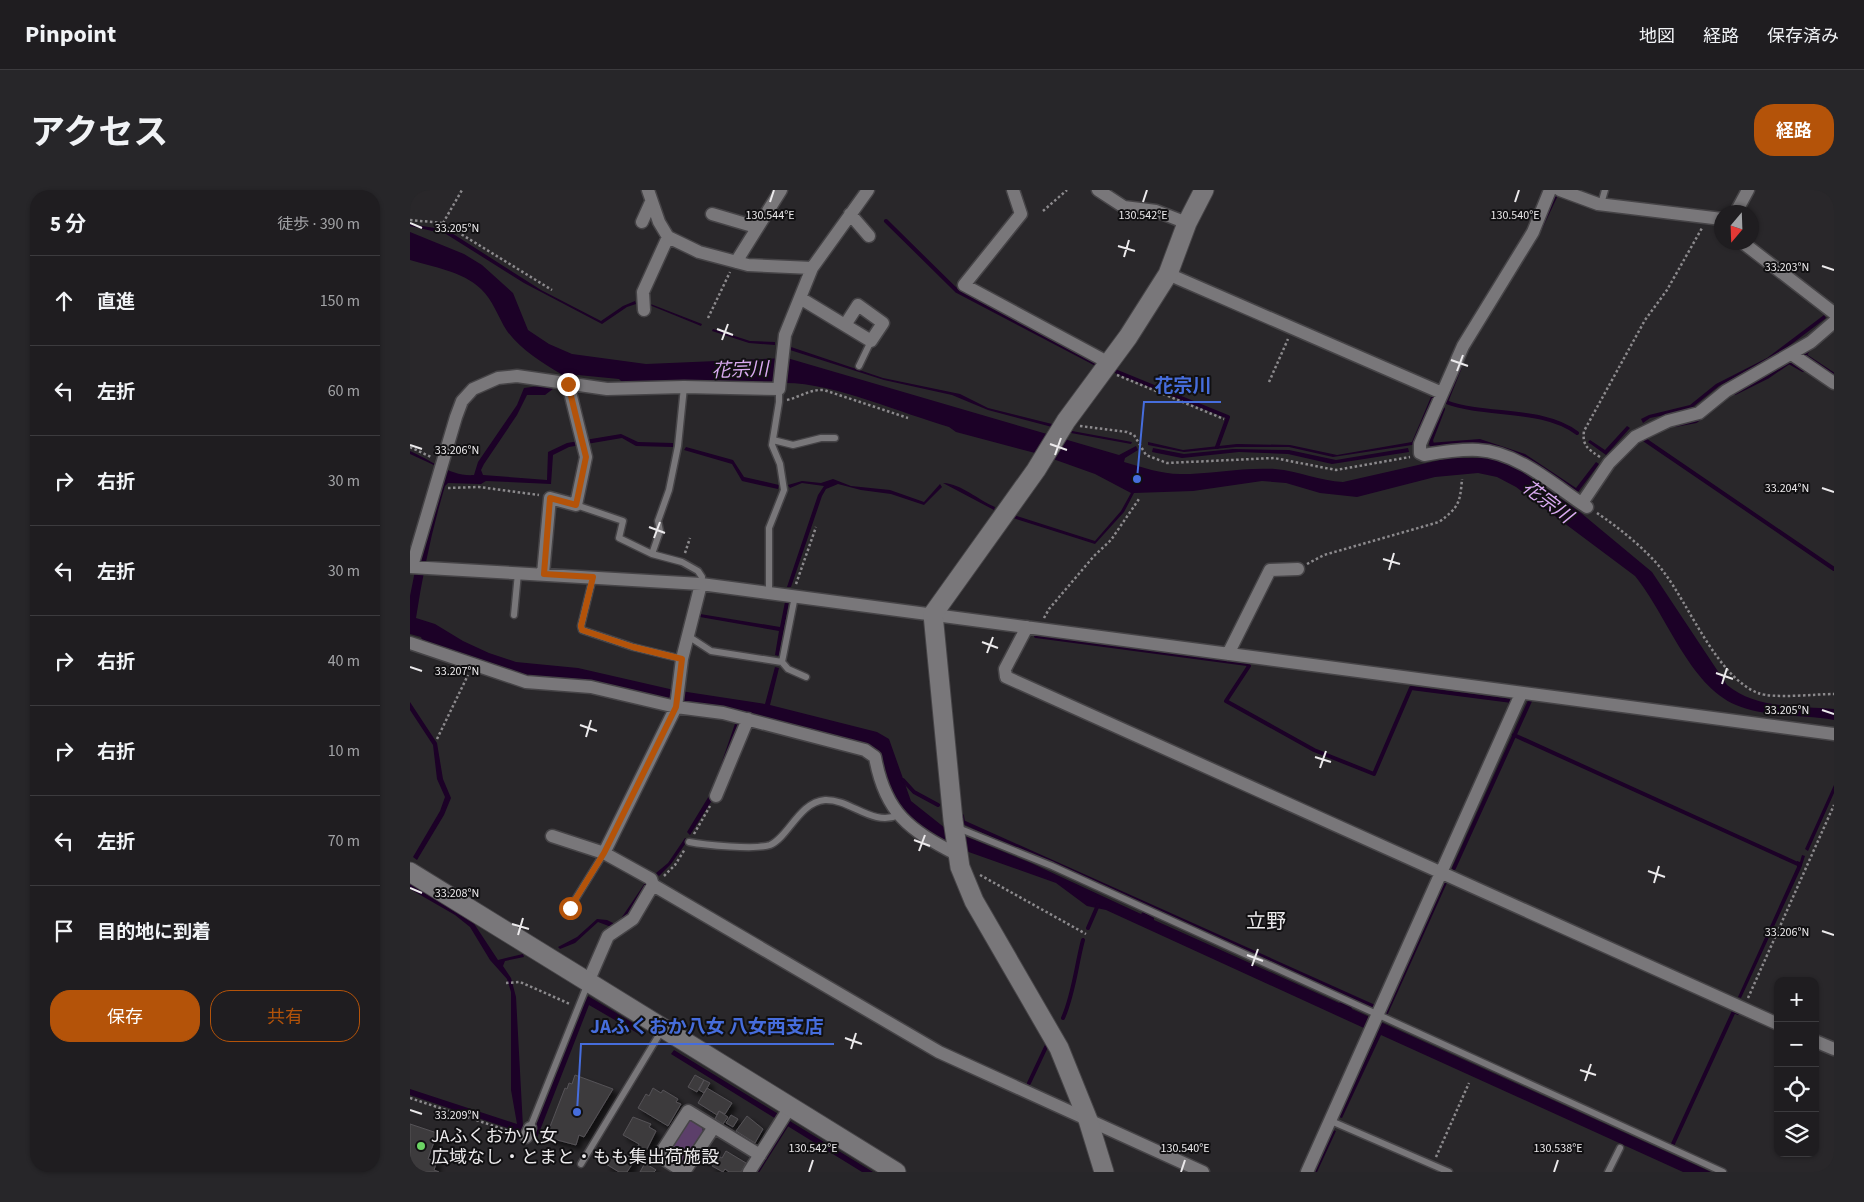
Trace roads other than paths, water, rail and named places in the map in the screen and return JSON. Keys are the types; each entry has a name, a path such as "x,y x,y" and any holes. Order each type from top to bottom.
{"street":[{"path":"868,190 812,268 785,335 779,389 684,387 607,389 517,376 498,378 474,389 462,401 411,566 701,584 769,592 1521,694 1834,734"},
{"path":"1014,190 1021,214 964,285 1108,367"},
{"path":"1098,190 1124,206 1156,211 1187,223"},
{"path":"1104,1172 1088,1120 1058,1048 974,901 959,861 933,614 1036,470 1067,420 1108,367 1168,274 1187,223 1204,190"},
{"path":"1550,190 1533,232 1464,346 1420,444 1420,454 1454,450 1480,450 1498,454 1522,464 1584,505 1609,463 1635,437 1668,421 1699,413 1726,391 1793,355 1834,322"},
{"path":"1560,190 1601,204 1714,218"},
{"path":"1740,205 1748,190"},
{"path":"736,262 776,191"},
{"path":"650,196 659,222 668,236 699,252 736,262 812,268"},
{"path":"642,222 650,196"},
{"path":"712,214 756,226"},
{"path":"850,214 869,236"},
{"path":"644,310 643,292 668,236"},
{"path":"1752,250 1834,313"},
{"path":"1168,274 1442,392"},
{"path":"800,298 871,341 882,323 858,305 845,325"},
{"path":"1793,355 1834,383"},
{"path":"544,574 550,498 576,505 586,457 568,384"},
{"path":"1228,654 1270,570 1298,569"},
{"path":"604,853 676,707 682,659 701,584"},
{"path":"1027,627 1005,669 1006,677 1774,1022"},
{"path":"410,643 526,682 591,687 676,707 723,713 865,750 875,757 879,780 906,824 959,861"},
{"path":"1307,1172 1371,1033 1521,694"},
{"path":"716,796 748,719"},
{"path":"552,836 604,853 642,872 651,879 653,885 939,1052 1203,1172"},
{"path":"410,872 896,1172"},
{"path":"588,982 608,936 634,919 653,885"},
{"path":"1819,1043 1834,1049"},
{"path":"749,1172 790,1108"},
{"path":"714,1126 684,1172 660,1156 688,1111 714,1126 760,1155"}],"lane":[{"path":"1601,204 1605,190"},
{"path":"859,366 871,341"},
{"path":"652,554 660,531 658,521 669,490 678,446 684,387"},
{"path":"769,592 769,528 784,490 780,464 772,445 779,402 779,389"},
{"path":"773,440 793,445 821,438 835,438"},
{"path":"576,505 623,522 618,538 652,554 682,562 698,572 702,577 701,584"},
{"path":"514,615 518,573"},
{"path":"593,577 581,626 582,630 633,647 682,659"},
{"path":"782,662 795,596"},
{"path":"688,636 711,651 782,662 788,669 806,677"},
{"path":"689,842 756,847 770,845 807,808 824,800 842,804 871,817 899,815"},
{"path":"954,827 1052,866 1723,1172"},
{"path":"570,908 604,853"},
{"path":"528,1133 588,982"},
{"path":"581,1164 663,1028"},
{"path":"1331,1121 1449,1172"},
{"path":"1608,1172 1620,1148"}],"water":[{"path":"410,224 447,230 541,290 601,321 623,306 635,301 636,304 627,307 602,324 524,283 446,234 410,226"},
{"path":"410,232 464,254 482,265 513,293 528,330 549,344 572,354 646,364 787,358 1119,455 1136,446 1138,450 1125,458 1124,462 1173,474 1275,469 1343,482 1449,458 1490,458 1517,468 1581,513 1652,572 1727,685 1738,693 1764,702 1778,705 1834,709 1834,720 1759,712 1736,705 1719,695 1692,666 1647,592 1635,576 1516,487 1497,477 1478,473 1435,477 1357,497 1320,493 1286,483 1262,481 1193,491 1134,493 1124,512 1095,544 1013,518 1014,515 1095,541 1121,511 1131,493 1095,474 1039,454 956,432 949,427 836,391 792,383 623,383 619,379 578,375 567,378 545,395 527,395 517,415 484,464 481,470 483,475 547,480 548,452 567,443 621,434 638,442 673,443 673,447 636,446 622,438 569,447 553,455 551,484 486,481 481,484 448,483 445,486 432,535 416,618 435,624 463,641 489,653 516,662 578,668 674,690 765,704 775,667 779,668 770,705 877,732 889,739 911,801 945,828 1031,863 1141,914 1143,912 1154,918 1154,920 1339,1003 1351,1006 1352,1009 1711,1172 1683,1172 1381,1035 1342,1118 1339,1117 1377,1034 1106,910 1087,906 1056,883 949,845 907,819 884,781 879,756 745,714 716,794 690,835 687,832 712,791 739,712 527,678 424,644 421,637 410,634 410,596 436,466 410,454 410,451 449,471 474,475 478,462 517,405 524,388 546,385 561,374 532,355 512,338 489,298 481,289 465,278 447,270 410,260"},
{"path":"648,303 702,324 701,326"},
{"path":"1824,315 1826,318 1781,352 1719,386 1689,410 1650,418 1643,423 1641,419 1649,415 1690,405 1716,384 1767,358"},
{"path":"713,329 750,341 775,342 775,345 749,343 712,331"},
{"path":"791,347 883,378 960,394 988,408 1052,424 1052,427 988,410 952,395 884,380 790,350"},
{"path":"1431,397 1434,397 1412,445 1333,457 1289,447 1236,447 1184,452 1148,445 1148,442 1183,450 1237,444 1290,445 1337,455 1412,442"},
{"path":"1627,426 1630,428 1606,455 1588,442 1590,440 1605,450"},
{"path":"1072,431 1132,442 1131,444 1071,433"},
{"path":"1480,439 1525,454 1576,488 1596,462 1599,464 1578,492 1491,446 1473,443 1430,447 1429,443"},
{"path":"686,447 733,460 744,477 779,485 778,489 742,481 732,464 684,450"},
{"path":"1153,448 1184,454 1233,449 1289,450 1336,460 1408,448 1409,452 1332,464 1288,454 1239,452 1182,458 1152,452"},
{"path":"833,479 851,486 890,490 924,502 940,484 942,487 924,505 891,494 861,490 838,484 826,489 791,587 787,587 818,495 824,486 802,483 790,488 788,485 802,481 821,483"},
{"path":"943,483 963,489 995,507 994,510"},
{"path":"785,602 789,602 779,656 775,655 779,631 700,617 700,614 780,627"},
{"path":"410,702 437,743 443,779 451,798 444,815 417,860 413,857 440,811 445,797 437,779 433,745 410,710"},
{"path":"1834,785 1834,793 1808,851 1805,849"},
{"path":"685,838 688,840 671,864 659,876 656,873 668,863"},
{"path":"1802,855 1805,856 1801,868 1741,998 1738,997 1797,867 1797,861 1800,862"},
{"path":"410,882 471,919 498,960 523,954 524,957 505,961 503,966 511,978 516,997 523,1127 534,1129 588,996 643,1029 639,1034 589,1005 537,1138 410,1095 410,1089 517,1124 511,1090 511,992 507,979 490,960 470,927 455,915 410,889"},
{"path":"645,883 648,884 630,915 614,928 598,922 575,943 560,949 558,947 577,937 597,919 607,920 615,924 620,920"},
{"path":"674,1050 873,1172 862,1172 671,1054"},
{"path":"1333,1130 1336,1131 1317,1172 1314,1172"}],"waterway":[{"path":"1540,229 1555,197"},
{"path":"886,221 957,291 1098,365"},
{"path":"1809,349 1805,354 1807,357 1834,375"},
{"path":"1735,393 1767,377 1789,362 1803,370"},
{"path":"1460,367 1446,402 1479,410 1548,419 1577,433"},
{"path":"1115,371 1228,417 1217,447"},
{"path":"1432,445 1431,440 1443,409"},
{"path":"1675,425 1696,421 1701,417"},
{"path":"1645,440 1834,569"},
{"path":"1036,636 1247,664 1249,666 1226,701 1314,750 1374,774 1411,688 1512,701 1510,705"},
{"path":"1454,868 1530,701"},
{"path":"1514,735 1800,865"},
{"path":"903,780 914,792 938,805"},
{"path":"962,816 963,822 1375,1007"},
{"path":"1386,1013 1447,878"},
{"path":"1088,928 1098,905"},
{"path":"1063,1018 1067,1009 1083,940"},
{"path":"1672,1146 1734,1011 1738,1013"},
{"path":"1029,1083 1046,1047"},
{"path":"757,1172 788,1123 790,1124"}],"place":[{"name":"花宗川","path":"1137,479"},
{"name":"JAふくおか八女 八女西支店","path":"577,1112"},
{"name":"JAふくおか八女 広域なし・とまと・もも集出荷施設","path":"421,1146"}],"district":[{"name":"立野","path":"1266,921"}]}
